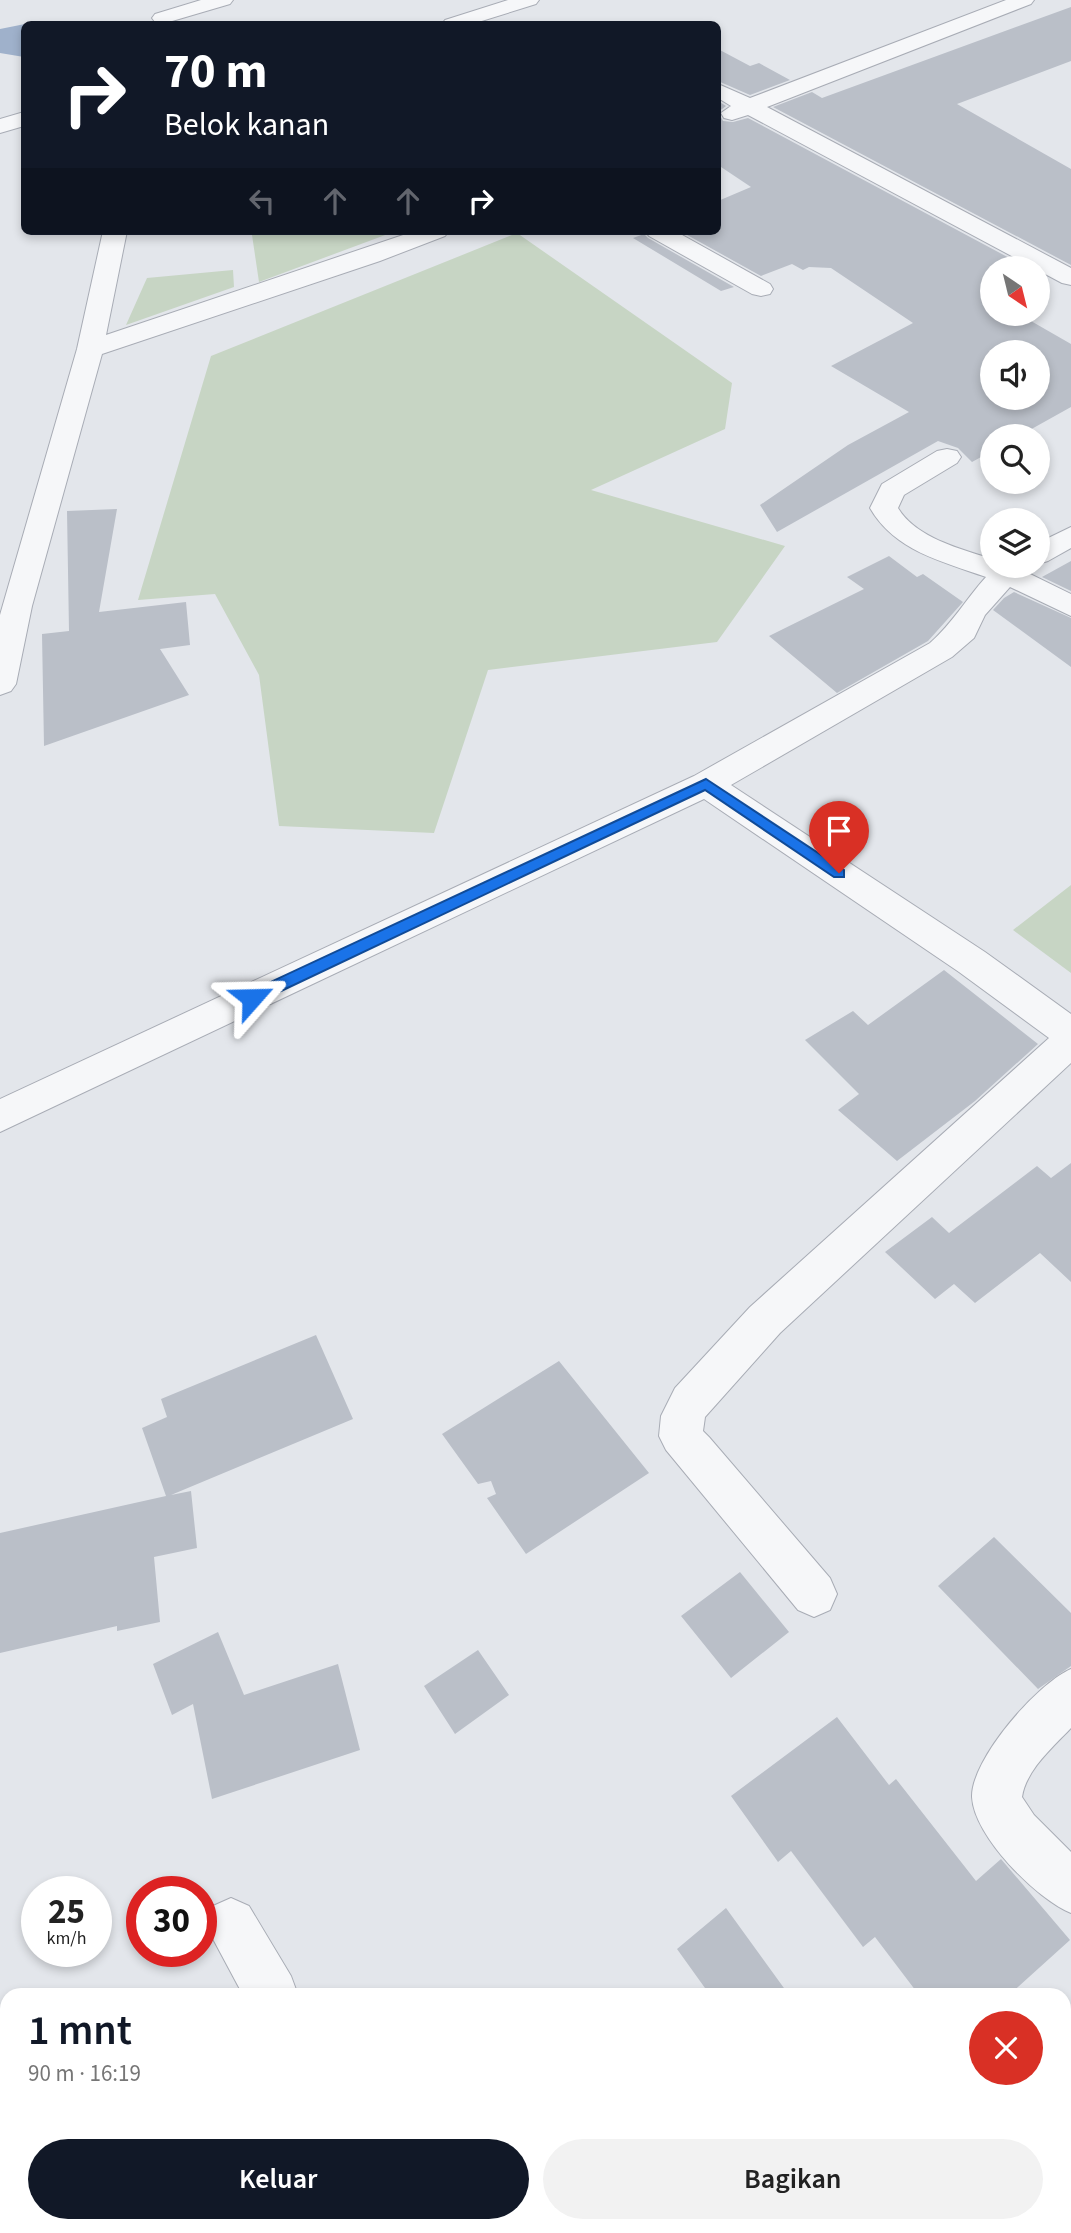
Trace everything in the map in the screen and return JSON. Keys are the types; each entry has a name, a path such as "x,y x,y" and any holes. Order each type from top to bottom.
{"street":[{"path":"157,15 223,0"},
{"path":"462,21 529,0"},
{"path":"721,117 1024,0"},
{"path":"721,92 1071,278"},
{"path":"0,126 21,120"},
{"path":"0,684 17,606 90,349 114,235"},
{"path":"90,349 426,235"},
{"path":"664,235 761,289"},
{"path":"947,457 892,490 884,508 888,518 901,530 919,540 980,560"},
{"path":"1050,548 1071,536"},
{"path":"0,1116 706,784 941,650 963,631 972,611 1004,578"},
{"path":"1025,578 1071,606"},
{"path":"706,784 972,962 1071,1034"},
{"path":"814,1594 681,1436 683,1416 690,1402 765,1320 1071,1040"},
{"path":"1071,1693 1023,1744 1001,1780 997,1798 1014,1829 1071,1887"},
{"path":"231,1924 268,1988"}],"green space":[{"path":"252,235 385,235 259,282"},
{"path":"512,235 520,235 732,383 725,429 591,490 785,546 717,642 488,670 434,833 279,826 259,675 215,594 138,600 211,356"},
{"path":"233,270 234,287 126,325 147,278"},
{"path":"1071,885 1071,973 1013,930"}],"water":[{"path":"21,25 21,56 0,53 0,29"}],"building":[{"path":"1071,7 1071,61 957,104 1071,169 1071,265 773,107 812,92 822,98"},
{"path":"721,51 750,66 759,63 790,80 750,95 721,82"},
{"path":"721,117 723,121 733,122 748,118 1006,256 980,256 980,326 1040,326 1071,344 1071,407 1041,424 980,424 980,458 972,462 958,448 938,441 777,532 760,505 848,445 909,412 831,366 913,323 831,268 809,267 803,270 792,264 761,276 687,235 721,235 721,200 751,187 721,167"},
{"path":"645,235 734,287 721,291 633,238"},
{"path":"117,509 99,612 186,602 190,645 160,649 189,695 44,746 42,634 69,631 67,511"},
{"path":"889,556 917,577 923,574 963,602 928,641 837,693 769,636 864,589 847,577"},
{"path":"1071,561 1071,591 1044,578 1050,578 1050,573"},
{"path":"1014,592 1071,618 1071,667 993,610"},
{"path":"944,970 1038,1044 975,1101 897,1161 838,1110 859,1094 805,1040 853,1011 868,1025"},
{"path":"1071,1163 1071,1282 1040,1253 975,1303 954,1284 935,1299 885,1252 932,1217 949,1233 1037,1166 1051,1178"},
{"path":"316,1335 353,1419 171,1495 191,1491 197,1548 154,1557 160,1622 117,1631 117,1626 0,1653 0,1533 166,1496 142,1428 167,1417 161,1399"},
{"path":"559,1361 649,1473 526,1554 487,1498 496,1494 491,1481 478,1484 442,1434"},
{"path":"994,1537 1071,1613 1071,1666 1038,1689 938,1586"},
{"path":"740,1572 789,1632 731,1678 681,1616"},
{"path":"218,1632 244,1695 338,1664 360,1750 212,1799 193,1704 172,1715 153,1664"},
{"path":"478,1650 509,1695 455,1734 424,1686"},
{"path":"837,1717 889,1785 896,1779 976,1881 1001,1859 1070,1940 1017,1988 914,1988 875,1937 863,1947 791,1851 778,1862 731,1796"},
{"path":"726,1908 784,1988 705,1988 677,1949"}],"route":[{"path":"252,998 706,784 839,873"}]}
